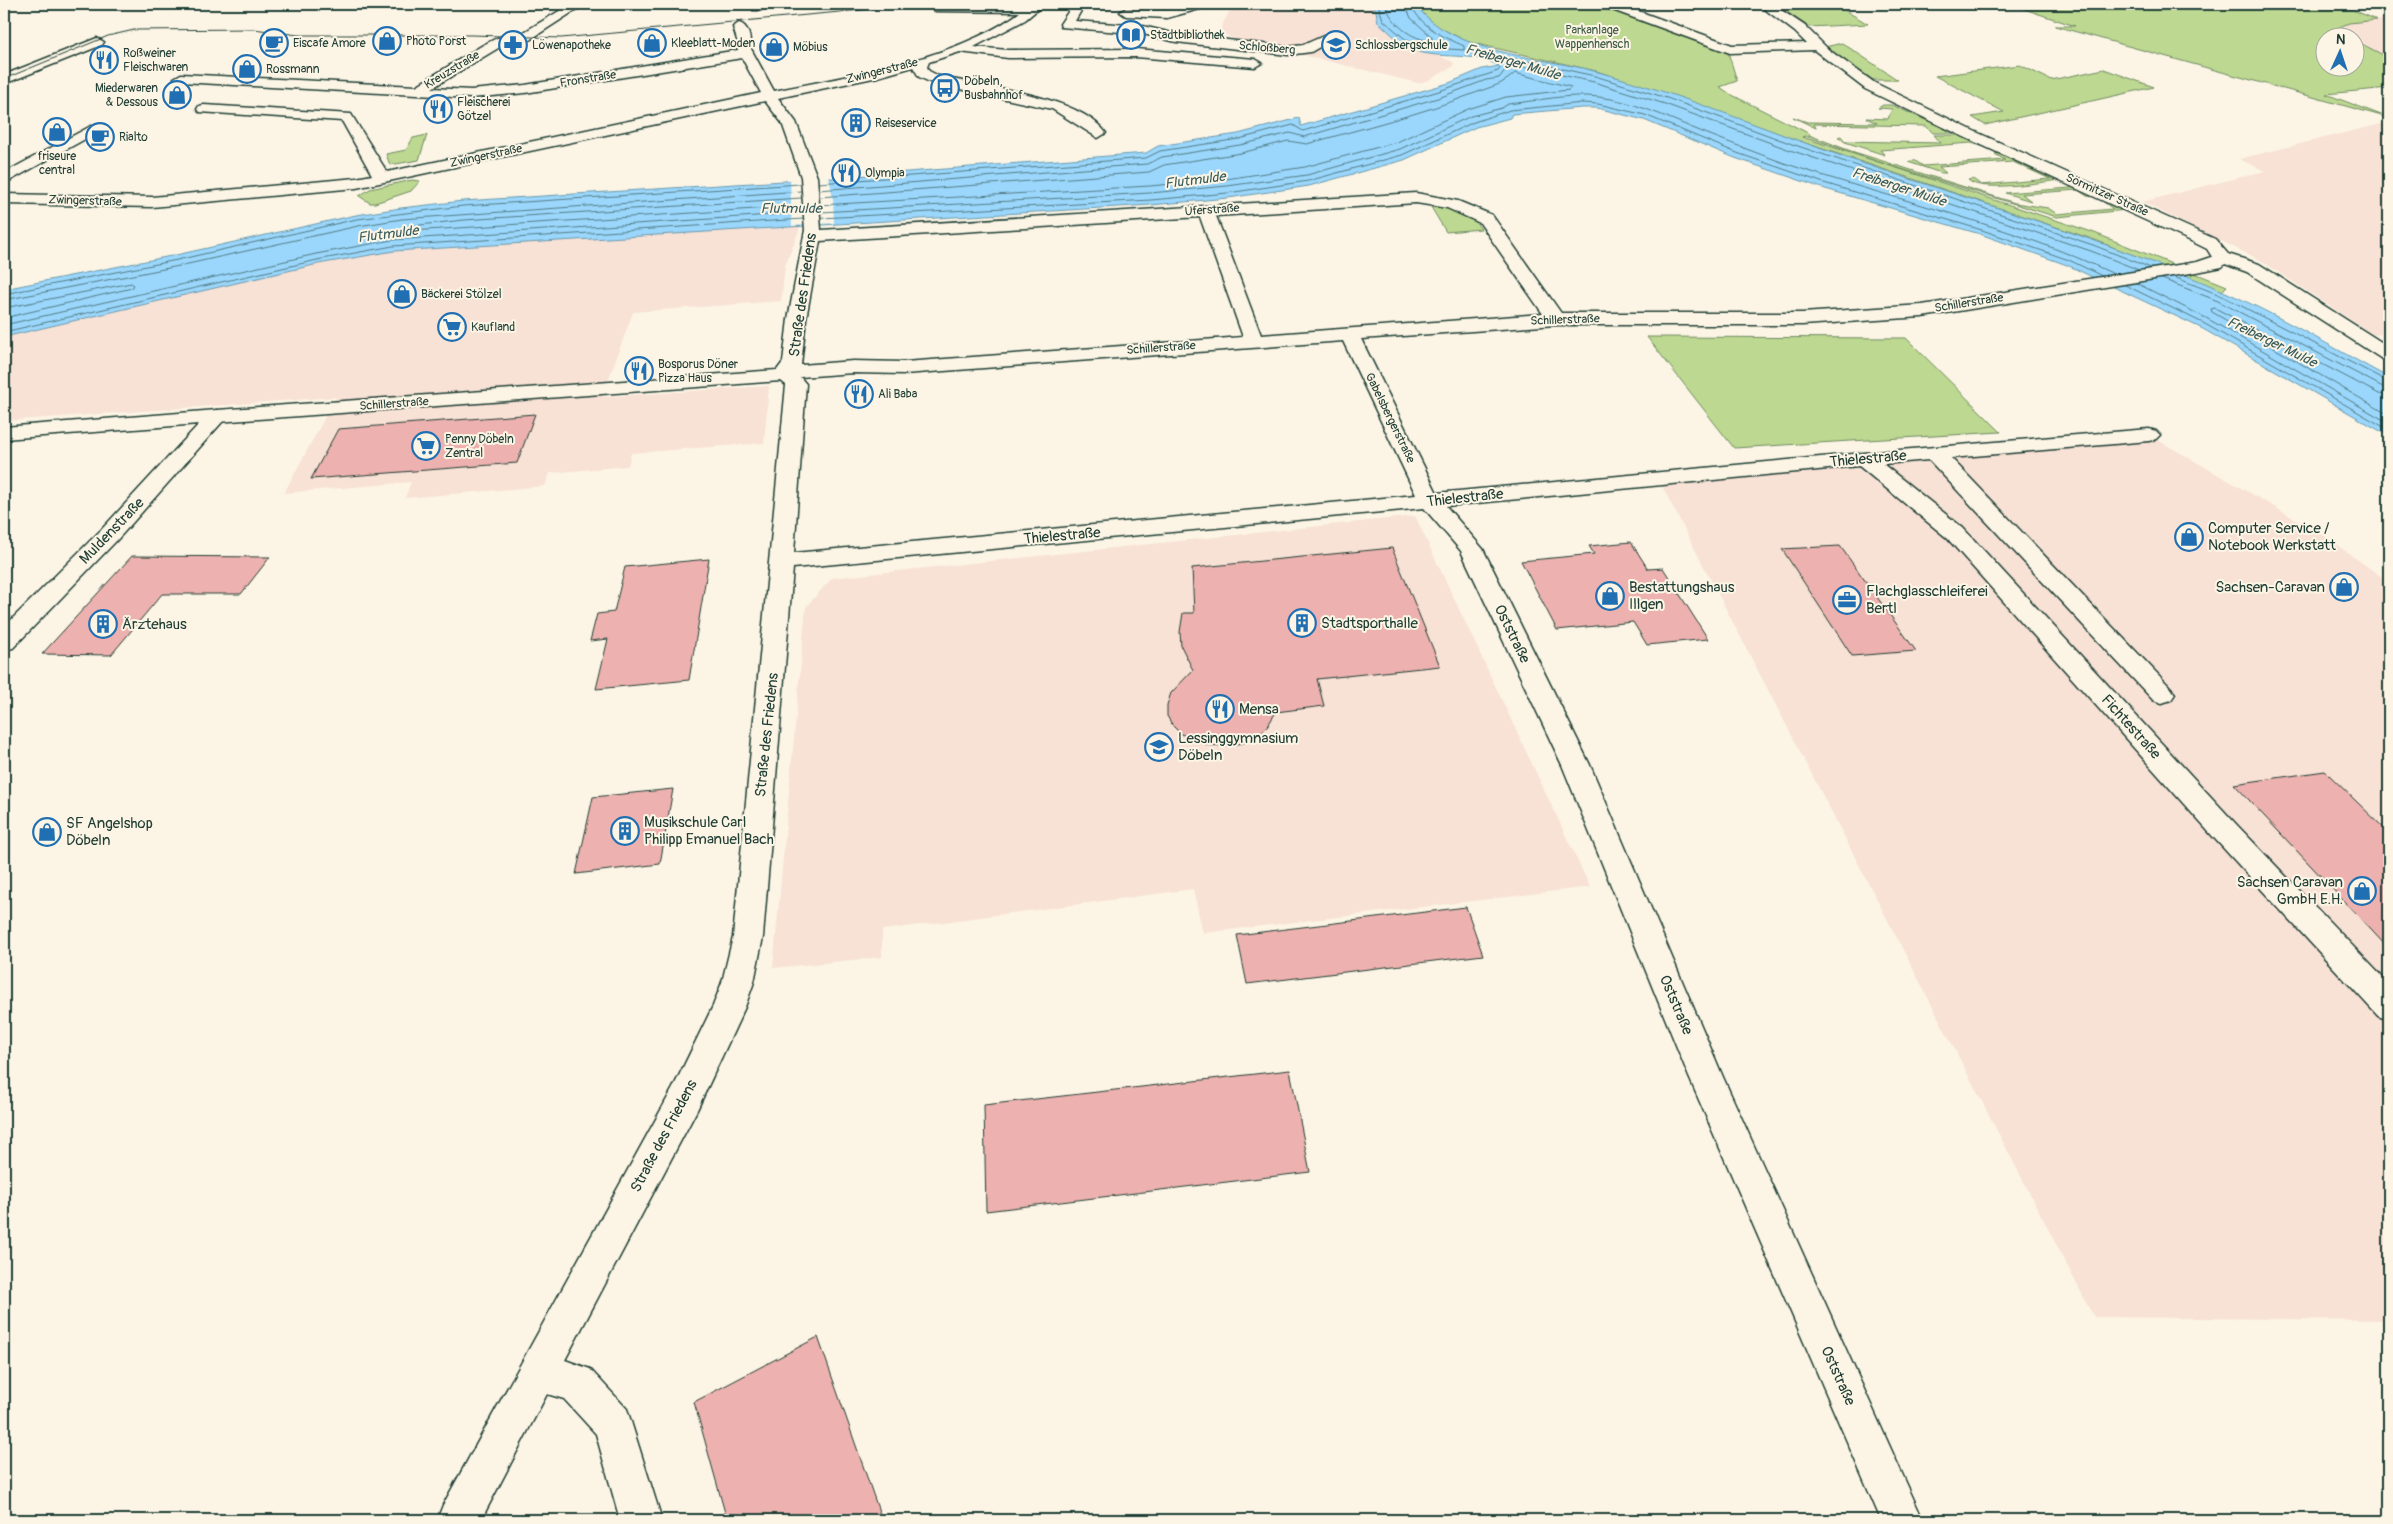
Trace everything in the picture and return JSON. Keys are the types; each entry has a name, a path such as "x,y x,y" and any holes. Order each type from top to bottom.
{"street":[{"name":"Kreuzstraße","path":"423,91 502,41 523,38 579,4"},
{"path":"1112,12 1157,15 1190,9 1203,4"},
{"path":"1608,4 1730,49 1818,46"},
{"name":"Sörmitzer Straße","path":"1764,4 1800,29 1847,70 1899,101 2165,221 2211,245 2220,253 2221,257 2253,268 2389,355"},
{"path":"938,8 1035,6 1081,9 1066,24 1060,39"},
{"name":"Zwingerstraße","path":"4,199 152,202 286,191 384,178 878,73 959,48 992,33 1035,6"},
{"path":"1144,30 1157,15"},
{"name":"Schloßberg","path":"1066,24 1144,30 1176,38 1288,51 1306,49 1328,38"},
{"name":"Straße des Friedens","path":"458,1520 539,1372 612,1232 686,1099 729,1007 738,982 748,937 774,664 796,384 785,372 793,363 797,319 812,230 809,177 789,122 769,96 747,53 739,27"},
{"path":"4,80 97,42"},
{"path":"959,48 984,53 1095,52 1166,54 1255,62"},
{"name":"Fronstraße","path":"181,78 471,94 525,89 747,53"},
{"path":"924,60 920,67 924,74 938,80 1057,106 1083,121 1098,133"},
{"path":"204,109 346,117 352,124 364,151 384,178"},
{"path":"4,179 91,130"},
{"name":"Uferstraße","path":"812,230 1416,198 1455,204 1472,210 1486,220 1556,319"},
{"path":"1206,210 1254,341"},
{"name":"Schillerstraße","path":"4,433 771,377 785,372 805,378 860,377 904,368 1556,319 1802,319 1922,311 2198,267 2216,262 2221,257"},
{"name":"Gabelsbergerstraße","path":"1349,334 1430,501"},
{"name":"Muldenstraße","path":"4,642 110,534 217,416"},
{"name":"Thielestraße","path":"781,562 1864,459 2149,435"},
{"path":"1934,453 2162,694"},
{"name":"Fichtestraße","path":"1864,459 1955,533 2226,831 2389,1006"},
{"name":"Oststraße","path":"1430,501 1471,549 1576,764 1706,1077 1902,1520"},
{"path":"539,1372 576,1382 614,1423 641,1520"}],"shaded area":[{"name":"Schlossbergschule","path":"1240,4 1372,4 1376,11 1378,22 1418,52 1434,54 1453,62 1454,66 1429,80 1418,83 1232,38 1225,35 1221,28 1231,8"},
{"path":"2389,19 2389,58 2366,46 2366,28 2338,28 2349,23"},
{"path":"2389,122 2389,333 2374,335 2260,260 2142,202 2265,171 2239,159"},
{"path":"801,225 785,266 781,301 633,312 602,397 769,386 764,443 631,453 628,466 550,473 545,486 405,498 411,482 284,493 336,397 4,421 4,337 318,264 394,251"},
{"path":"2149,435 2323,535 2389,582 2389,1320 2094,1317 1662,486"},
{"name":"Lessinggymnasium Döbeln","path":"1415,516 1590,887 1203,933 1193,889 882,930 882,957 773,968 806,607 832,578"}],"green space":[{"name":"Parkanlage Wappenhensch","path":"1415,4 1597,4 1728,52 1737,81 1720,87 1809,135 1848,150 2015,203 2048,208 2057,214 2113,209 2101,200 2126,210 2057,217 1879,162 1805,136 1802,137 2092,232 2227,286 2222,291 2095,240 1793,139 1669,94 1596,71 1468,42 1434,25"},
{"path":"1775,4 1834,4 1868,24 1809,27"},
{"path":"2009,4 2341,5 2377,20 2349,23 2338,28 2316,28 2316,78 2366,78 2366,46 2389,58 2389,88 2326,94 2389,118 2055,26 2075,26"},
{"path":"1842,43 1898,80 1873,80 1825,47"},
{"path":"2020,65 2051,80 2104,69 2154,87 1985,125 1972,117 2004,112 1935,76"},
{"path":"1883,105 1892,105 1954,133 1933,133 1926,126 1814,124 1816,128 1793,117 1807,122 1877,123 1866,118 1888,119 1892,109 1878,108"},
{"path":"427,135 419,160 390,165 386,154 406,150 413,138"},
{"path":"1934,135 1958,135 1985,147 1971,143 1880,150 1885,155 1845,142 1838,137 1841,136 1845,141 1941,143"},
{"path":"2000,153 2061,180 2012,186 1981,185 2050,179 2013,162 1939,167 1946,173 1941,173 1908,162 1914,160 1923,166 2005,160 1995,154"},
{"path":"1973,179 1981,185 1975,184 1968,180"},
{"path":"412,180 420,181 411,191 375,203 370,203 359,196 370,189"},
{"path":"2070,184 2101,198 2087,196 2078,190 2022,194 2031,201 2005,193 2071,188 2068,185"},
{"path":"1431,207 1444,207 1471,215 1481,229 1446,232"},
{"path":"1647,337 1906,338 2001,432 1734,448"}],"water":[{"path":"1372,4 1415,4 1431,21 1451,34 1474,44 1598,72 1663,91 1821,149 2084,237 2221,290 2285,321 2389,378 2389,436 2203,329 2067,265 1980,234 1822,188 1735,158 1644,120 1597,108 1512,114 1510,118 1476,127 1404,160 1309,186 1228,198 1151,205 394,251 318,264 4,337 4,289 176,255 356,215 463,201 832,178 1146,153 1158,146 1238,134 1299,118 1301,126 1449,83 1482,69 1499,66 1470,57 1429,54 1413,50 1378,22 1376,11"}],"pier":[{"path":"829,176 833,199 834,223 792,226 790,178"}],"building":[{"name":"Penny Döbeln Zentral","path":"535,414 517,463 311,479 338,429"},
{"name":"Bestattungshaus Illgen","path":"1631,542 1648,569 1663,568 1708,639 1647,645 1633,622 1557,630 1521,561 1594,554 1589,546"},
{"name":"Flachglasschleiferei Bertl","path":"1840,546 1916,651 1852,656 1782,549"},
{"name":"Stadtsporthalle","path":"1392,548 1440,666 1317,679 1324,706 1276,712 1267,727 1257,736 1243,743 1226,746 1208,745 1181,734 1173,726 1167,716 1167,705 1171,693 1193,670 1181,646 1180,632 1183,613 1194,613 1192,568"},
{"name":"Ärztehaus","path":"132,556 270,557 241,594 162,594 111,655 42,654"},
{"path":"709,559 689,680 596,689 608,639 590,641 597,614 614,612 625,567"},
{"name":"Sachsen Caravan GmbH E.H.","path":"2325,771 2389,833 2389,949 2234,784"},
{"name":"Musikschule Carl Philipp Emanuel Bach","path":"673,789 660,864 576,874 593,797"},
{"path":"1466,907 1483,955 1247,984 1237,935"},
{"path":"1290,1070 1310,1172 986,1211 984,1105"},
{"path":"818,1337 882,1520 727,1520 694,1402"}],"tram line":[{"path":"4,79 108,36 134,30 254,29 298,35 472,35 561,38 904,6"}],"place":[{"name":"Stadtbibliothek","path":"1131,35"},
{"name":"Photo Porst","path":"387,41"},
{"name":"Eiscafe Amore","path":"274,43"},
{"name":"Kleeblatt-Moden","path":"652,43"},
{"name":"Löwenapotheke","path":"513,45"},
{"name":"Schlossbergschule","path":"1336,45"},
{"name":"Möbius","path":"774,47"},
{"name":"Roßweiner Fleischwaren","path":"104,60"},
{"name":"Rossmann","path":"247,69"},
{"name":"Döbeln, Busbahnhof","path":"945,88"},
{"name":"Miederwaren & Dessous","path":"177,95"},
{"name":"Fleischerei Götzel","path":"438,109"},
{"name":"Reiseservice","path":"856,123"},
{"name":"friseure central","path":"57,132"},
{"name":"Rialto","path":"100,137"},
{"name":"Olympia","path":"846,173"},
{"name":"Bäckerei Stölzel","path":"402,294"},
{"name":"Kaufland","path":"452,327"},
{"name":"Bosporus Döner Pizza Haus","path":"639,371"},
{"name":"Ali Baba","path":"859,394"},
{"name":"Penny Döbeln Zentral","path":"426,446"},
{"name":"Computer Service / Notebook Werkstatt","path":"2189,537"},
{"name":"Sachsen-Caravan","path":"2344,587"},
{"name":"Bestattungshaus Illgen","path":"1610,596"},
{"name":"Flachglasschleiferei Bertl","path":"1847,600"},
{"name":"Stadtsporthalle","path":"1302,623"},
{"name":"Ärztehaus","path":"103,624"},
{"name":"Mensa","path":"1220,709"},
{"name":"Lessinggymnasium Döbeln","path":"1159,747"},
{"name":"Musikschule Carl Philipp Emanuel Bach","path":"625,831"},
{"name":"SF Angelshop Döbeln","path":"47,832"},
{"name":"Sachsen Caravan GmbH E.H.","path":"2362,891"}],"water label":[{"name":"Freiberger Mulde","path":"1513,62"},
{"name":"Flutmulde","path":"1195,180"},
{"name":"Freiberger Mulde","path":"1899,187"},
{"name":"Flutmulde","path":"791,208"},
{"name":"Flutmulde","path":"388,234"},
{"name":"Freiberger Mulde","path":"2272,342"}]}
